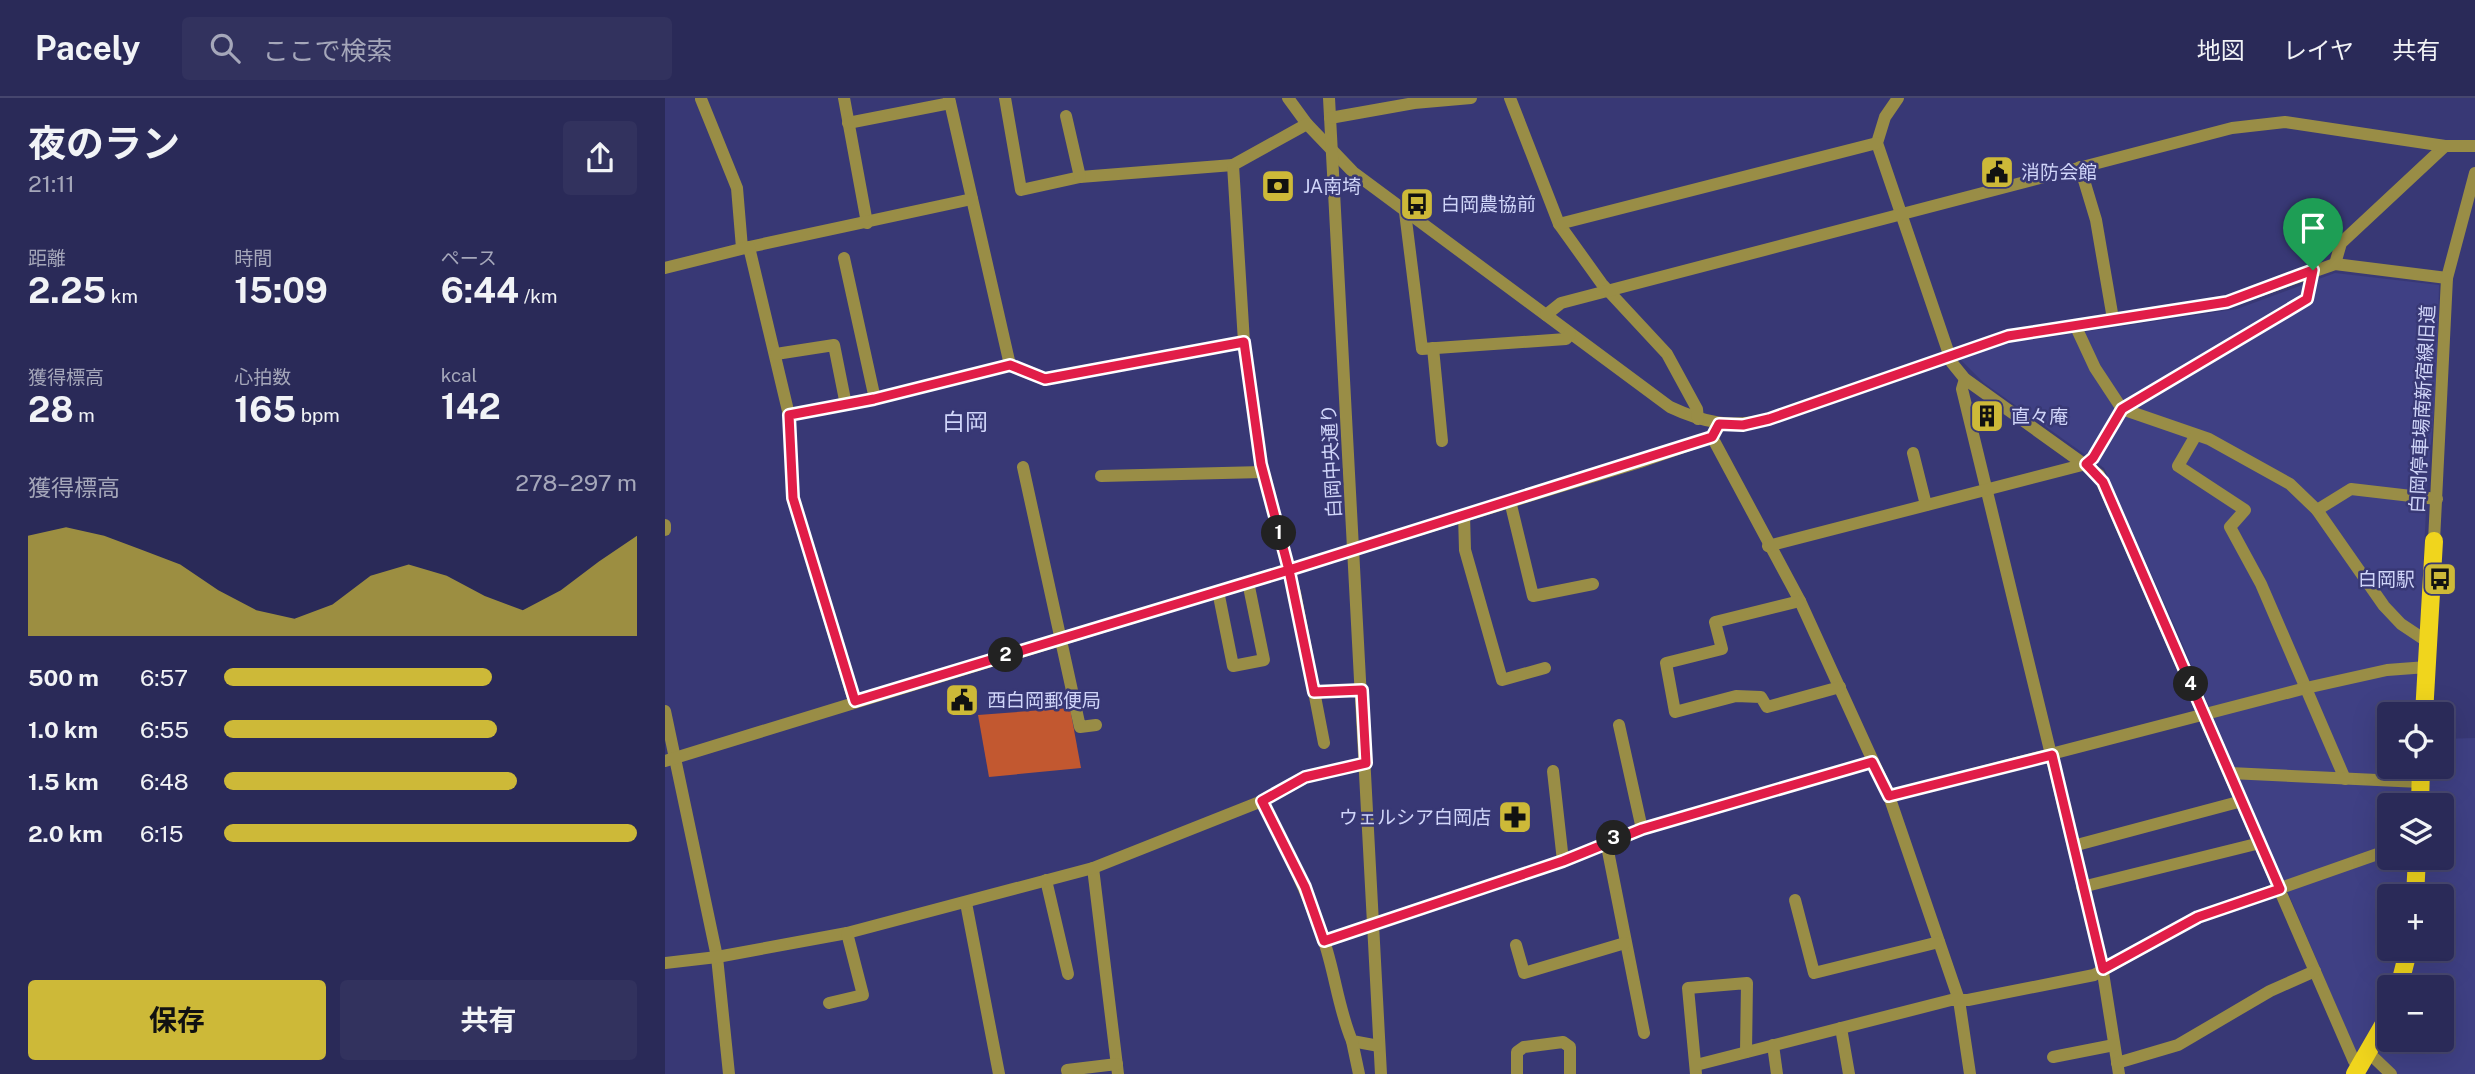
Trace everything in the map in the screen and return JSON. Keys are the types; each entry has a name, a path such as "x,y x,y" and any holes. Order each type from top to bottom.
{"main road":[{"path":"2425,702 2434,541"},
{"path":"2361,1064 2377,1036"}],"street":[{"path":"844,98 866,223"},
{"path":"1005,98 1021,190 1080,177 1233,165 1307,124"},
{"path":"1289,98 1307,124 1332,152 1353,172 1405,212 1670,407 1697,419 1719,424 1743,425 1769,419 2008,336 2227,302 2335,264 2447,278"},
{"name":"白岡中央通り","path":"1329,98 1381,1074"},
{"path":"1330,118 1414,103 1471,98"},
{"path":"1510,98 1559,224 1608,291 1667,354 1697,409 1697,419"},
{"path":"1898,98 1885,117 1877,143 1955,369 1965,379 2086,464 2103,482 2354,1061 2391,1074"},
{"path":"701,99 737,188 745,248 776,354 789,415 793,498 855,701"},
{"path":"848,123 949,101 1010,365"},
{"path":"1066,116 1080,177"},
{"path":"1546,315 1561,303 2232,128 2285,122 2445,146 2475,146"},
{"path":"1559,224 1877,143"},
{"path":"2335,264 2341,243 2445,146"},
{"path":"1233,165 1244,342 1263,472 1289,570 1324,743"},
{"path":"2080,167 2096,220 2113,319"},
{"name":"白岡停車場南新宿線旧道","path":"2434,541 2447,278 2475,173"},
{"path":"665,268 972,199"},
{"path":"1405,212 1422,349 1566,339 1570,334"},
{"path":"844,258 874,399"},
{"path":"1769,546 2086,464 2093,458 2122,409 2307,299 2313,270"},
{"path":"2075,325 2095,368 2122,409 2196,435 2281,478 2317,510 2383,606 2401,624 2428,642"},
{"path":"789,415 874,399 1010,365 1045,379 1244,342"},
{"path":"776,354 834,345 846,405"},
{"path":"1433,348 1442,441"},
{"path":"1965,379 1962,389 1985,489 2103,969 2118,1068 2178,1045 2270,991 2315,971"},
{"path":"671,759 1355,550 1712,437 1719,424"},
{"path":"2196,435 2178,466 2245,510 2230,527 2261,584 2345,779"},
{"path":"1712,437 1800,601 1889,796 1959,1000 1970,1074"},
{"path":"1913,453 1926,505"},
{"path":"1023,467 1080,727 1096,725"},
{"path":"1101,476 1263,472"},
{"path":"2317,510 2351,489 2437,499"},
{"path":"1510,500 1533,596 1593,584"},
{"path":"1464,515 1465,550 1502,680 1545,667"},
{"path":"1218,591 1233,666 1264,660 1248,582"},
{"path":"1800,601 1715,622 1722,649 1666,663 1675,712 1736,696 1761,697 1767,707 1840,687"},
{"path":"1889,796 2306,688 2387,670 2427,667"},
{"path":"1314,692 1362,690"},
{"path":"665,712 671,759 717,957 729,1074"},
{"path":"1619,725 1642,829"},
{"path":"1324,941 1563,861 1606,841 1642,829 1872,762"},
{"path":"665,962 717,957 847,933 1093,868 1262,801 1305,777 1366,763"},
{"path":"1553,771 1563,861"},
{"path":"2230,773 2345,779 2377,777"},
{"path":"1262,801 1305,887 1324,941 1339,1009 1352,1041 1359,1074"},
{"path":"2073,846 2242,801"},
{"path":"1606,841 1644,1032"},
{"path":"2082,887 2260,843"},
{"path":"1746,1052 1747,983 1688,988 1696,1069 1746,1052 1959,1000 2094,975 2198,917 2377,854"},
{"path":"1068,1074 1067,1070 1118,1069 1093,868"},
{"path":"1046,880 1068,974"},
{"path":"1795,900 1814,973 1939,942"},
{"path":"966,903 999,1074"},
{"path":"829,1003 863,995 847,933"},
{"path":"1516,945 1524,973 1625,943"},
{"path":"1841,1028 1849,1074"},
{"path":"1352,1041 1379,1046"},
{"path":"1517,1074 1517,1052 1524,1047 1563,1042 1570,1047 1570,1074"},
{"path":"1773,1045 1777,1074"},
{"path":"2053,1057 2114,1045"}],"shaded area":[{"path":"2335,273 2439,285 2437,376 2427,490 2417,702 2377,702 2377,779 2454,779 2454,739 2475,738 2475,1074 2397,1074 2357,1055 2176,629 2104,468 1984,383 1960,359 2010,343 2237,309"},
{"path":"1070,708 1081,768 989,777 978,715"}],"place":[{"name":"消防会館","path":"1997,172"},
{"name":"JA南埼","path":"1278,186"},
{"name":"白岡農協前","path":"1417,204"},
{"name":"直々庵","path":"1987,416"},
{"name":"白岡駅","path":"2440,579"},
{"name":"西白岡郵便局","path":"962,700"},
{"name":"ウェルシア白岡店","path":"1515,817"}],"district":[{"name":"白岡","path":"965,422"}],"route":[{"path":"2313,270 2259,293 2227,302 2008,336 1769,419 1743,425 1719,424 1712,437 1289,570 1261,464 1244,342 1045,379 1010,365 874,399 789,415 793,498 855,701 1289,570 1314,692 1362,690 1366,763 1305,777 1262,801 1305,887 1324,941 1563,861 1606,841 1642,829 1872,762 1889,796 2052,755 2103,969 2198,917 2280,889 2103,482 2095,470 2086,464 2093,458 2122,409 2288,313 2307,299 2313,270"}]}
